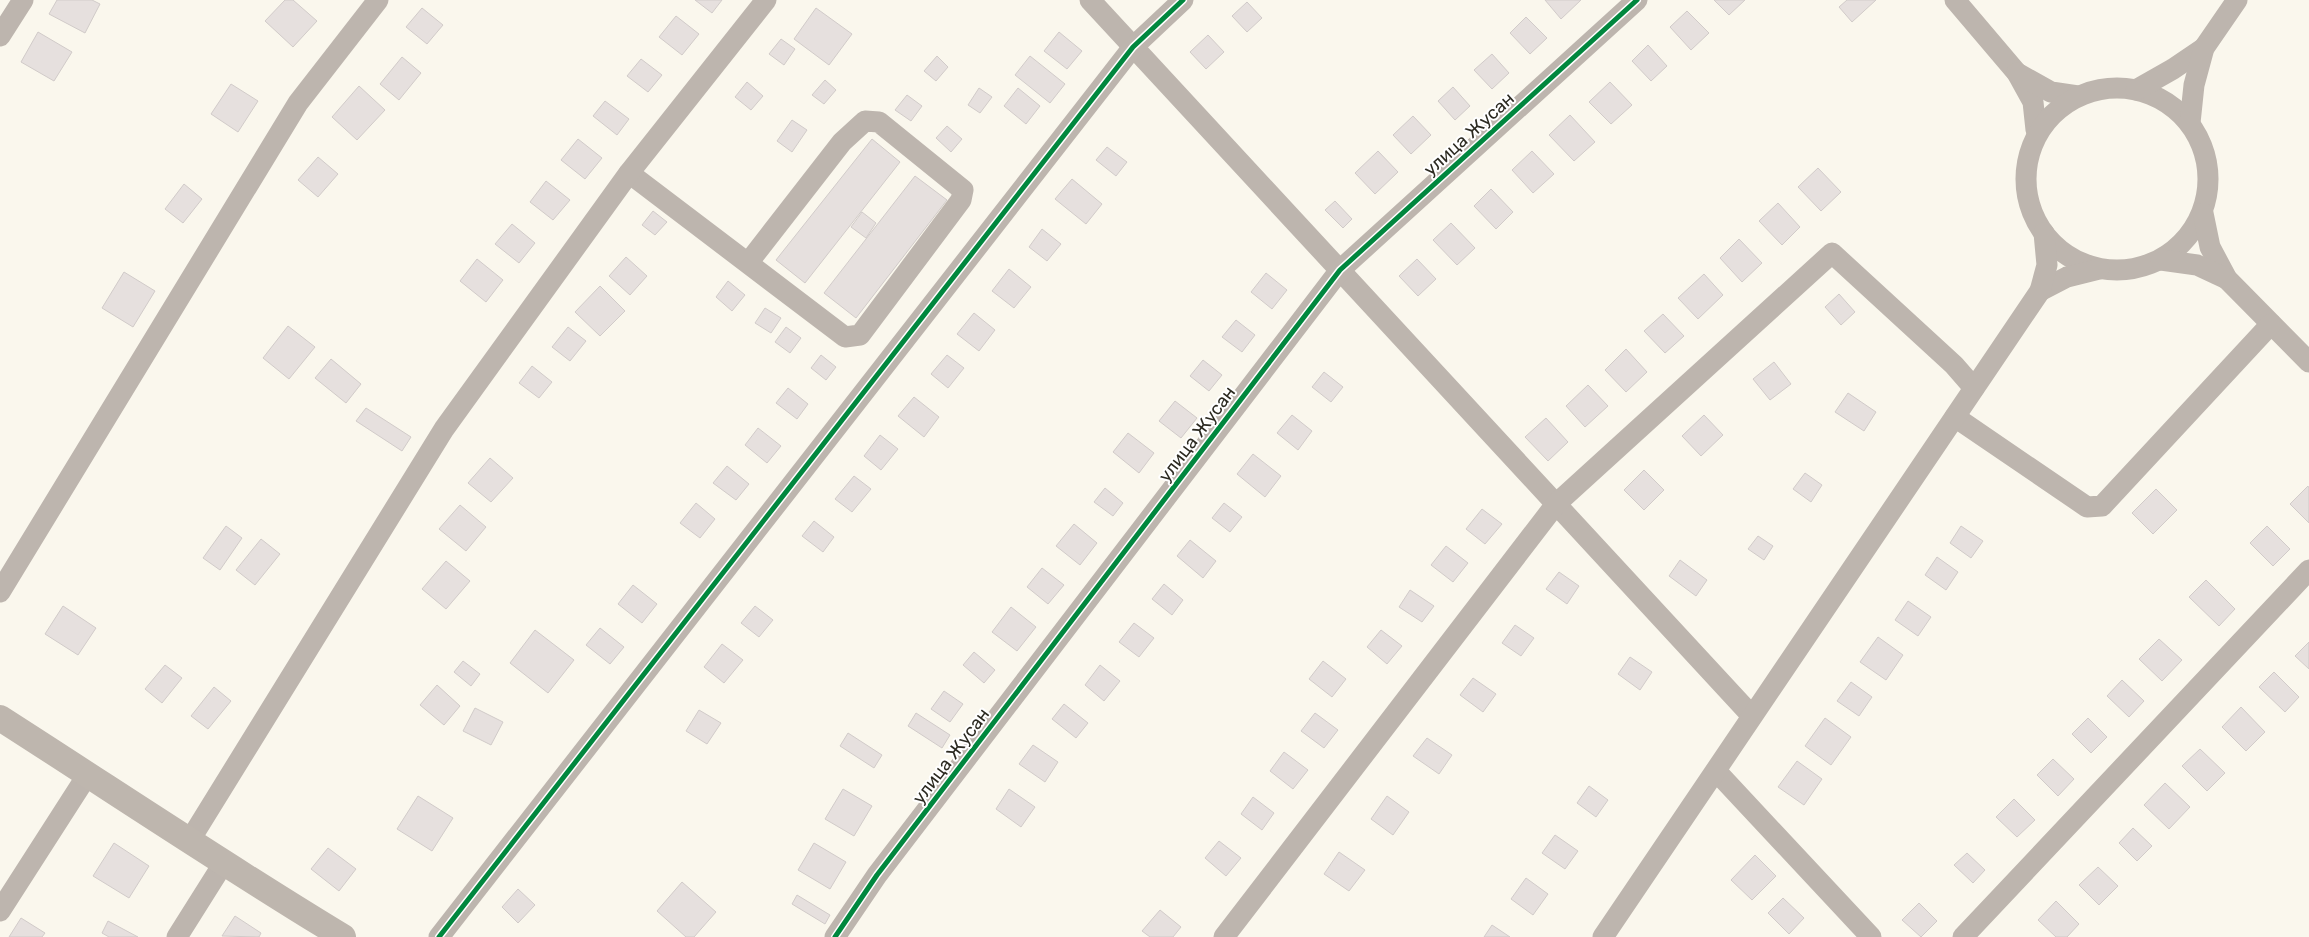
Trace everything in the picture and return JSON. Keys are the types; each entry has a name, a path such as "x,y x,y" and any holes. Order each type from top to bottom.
{"main road":[{"path":"0,718 190,840 223,864 343,937"}],"street":[{"path":"0,36 23,0"},
{"path":"0,592 298,103 378,0"},
{"path":"190,840 444,429 629,173 766,0"},
{"path":"1090,0 1752,716"},
{"path":"439,937 1133,47 1183,0"},
{"name":"улица Жусан","path":"835,937 877,875 1340,270 1637,0"},
{"path":"1955,0 2017,73 2033,102 2036,130"},
{"path":"2190,122 2194,85 2204,48 2237,0"},
{"path":"2136,90 2174,69 2204,48"},
{"path":"2017,73 2051,92 2078,96"},
{"path":"2040,291 2067,277 2098,269 2130,270 2161,260 2187,240 2203,213 2209,182 2205,151 2190,122 2166,101 2136,90 2104,88 2078,96 2054,110 2036,130 2030,143 2025,176 2030,208 2044,233 2069,257 2098,269"},
{"path":"629,173 845,337 860,335 961,200 962,190 879,122 865,121 842,142 748,263"},
{"path":"2203,213 2210,247 2227,279 2309,362"},
{"path":"1603,937 2040,291 2047,265 2044,233"},
{"path":"1224,937 1556,504 1832,252 1954,365 1974,388"},
{"path":"2161,260 2197,265 2227,279"},
{"path":"1955,417 2087,507 2102,506 2271,324"},
{"path":"1963,937 2309,570"},
{"path":"1716,771 1871,937"},
{"path":"0,911 88,774"},
{"path":"177,937 223,864"}],"building":[{"path":"57,0 92,0 100,4 85,33 49,14"},
{"path":"285,0 293,0 317,21 293,47 265,21"},
{"path":"695,0 722,0 712,13"},
{"path":"1545,0 1581,0 1561,19"},
{"path":"1714,0 1745,0 1729,15"},
{"path":"1847,0 1876,0 1852,22 1839,7"},
{"path":"1247,2 1262,18 1247,32 1232,16"},
{"path":"422,8 443,25 427,44 406,27"},
{"path":"816,8 852,34 829,65 794,39"},
{"path":"1687,11 1709,33 1691,50 1670,27"},
{"path":"676,16 699,34 682,55 659,37"},
{"path":"1526,17 1547,38 1530,54 1510,33"},
{"path":"38,32 72,52 54,81 21,62"},
{"path":"1059,32 1082,51 1067,69 1044,51"},
{"path":"1208,35 1224,52 1206,69 1190,52"},
{"path":"781,39 795,49 784,65 769,54"},
{"path":"1648,45 1667,66 1651,81 1632,61"},
{"path":"1492,54 1509,73 1492,89 1474,70"},
{"path":"937,56 948,67 936,81 924,71"},
{"path":"1030,56 1065,84 1050,103 1015,75"},
{"path":"402,57 421,73 399,100 380,84"},
{"path":"641,59 662,75 648,92 627,76"},
{"path":"825,80 836,90 824,104 812,95"},
{"path":"747,82 763,96 751,110 735,97"},
{"path":"1610,82 1632,105 1611,124 1589,102"},
{"path":"231,84 258,101 238,132 211,114"},
{"path":"359,86 385,110 357,140 332,117"},
{"path":"1453,87 1470,106 1455,120 1438,101"},
{"path":"979,88 992,97 980,113 968,105"},
{"path":"1018,88 1040,106 1026,124 1004,106"},
{"path":"907,95 922,106 911,121 895,110"},
{"path":"605,101 629,119 617,135 593,116"},
{"path":"1570,115 1595,142 1574,161 1549,135"},
{"path":"1413,116 1431,135 1411,154 1393,135"},
{"path":"792,120 807,130 792,152 777,141"},
{"path":"947,126 962,139 951,152 936,138"},
{"path":"578,139 602,158 585,179 561,160"},
{"path":"872,139 900,162 805,283 776,260"},
{"path":"1107,147 1127,162 1116,176 1096,160"},
{"path":"1378,151 1398,172 1375,194 1355,173"},
{"path":"1532,151 1554,174 1533,193 1512,170"},
{"path":"318,157 338,174 318,197 298,180"},
{"path":"1818,168 1841,192 1821,211 1798,187"},
{"path":"915,176 947,200 856,318 824,293"},
{"path":"1072,179 1102,204 1086,224 1055,199"},
{"path":"546,181 570,200 553,220 530,202"},
{"path":"184,184 202,199 183,223 165,209"},
{"path":"1491,189 1513,212 1496,229 1474,206"},
{"path":"1335,201 1352,219 1343,228 1325,210"},
{"path":"1778,203 1800,227 1782,245 1759,221"},
{"path":"653,211 667,222 655,235 642,225"},
{"path":"862,212 876,223 866,238 851,227"},
{"path":"1451,223 1475,248 1457,265 1433,240"},
{"path":"512,224 535,243 519,263 495,244"},
{"path":"1042,229 1061,244 1047,261 1029,247"},
{"path":"1739,239 1762,263 1742,282 1720,258"},
{"path":"626,257 647,276 630,295 609,276"},
{"path":"477,259 503,280 486,302 460,281"},
{"path":"1417,259 1436,279 1418,296 1399,276"},
{"path":"1009,269 1031,287 1014,308 992,291"},
{"path":"124,272 155,291 133,327 102,308"},
{"path":"1266,273 1287,290 1272,309 1251,292"},
{"path":"1704,274 1723,295 1698,319 1678,298"},
{"path":"728,281 745,295 732,311 716,297"},
{"path":"600,286 625,311 600,336 575,312"},
{"path":"1839,294 1855,312 1841,325 1825,307"},
{"path":"765,308 781,318 771,333 755,323"},
{"path":"974,313 995,330 979,351 957,334"},
{"path":"1663,314 1684,336 1665,353 1644,331"},
{"path":"1236,320 1255,335 1242,352 1222,337"},
{"path":"288,326 315,347 289,379 263,358"},
{"path":"568,327 586,341 570,361 552,347"},
{"path":"786,327 801,338 790,353 775,342"},
{"path":"1626,349 1647,372 1626,392 1605,370"},
{"path":"821,355 836,367 826,380 811,368"},
{"path":"947,355 964,368 948,388 931,374"},
{"path":"331,359 361,384 346,403 315,378"},
{"path":"1203,360 1222,375 1209,391 1190,376"},
{"path":"1774,362 1791,384 1770,400 1753,379"},
{"path":"532,366 552,382 539,398 519,383"},
{"path":"1324,372 1343,387 1331,402 1312,387"},
{"path":"1588,385 1608,406 1585,427 1566,406"},
{"path":"788,388 808,404 797,419 776,403"},
{"path":"1848,393 1876,412 1864,431 1835,412"},
{"path":"914,397 939,417 924,437 898,416"},
{"path":"1175,401 1197,418 1181,438 1159,421"},
{"path":"366,408 411,437 402,451 356,421"},
{"path":"1292,415 1312,431 1298,450 1277,433"},
{"path":"1704,415 1723,435 1701,456 1682,436"},
{"path":"1546,418 1568,442 1548,461 1525,437"},
{"path":"758,428 781,446 767,463 745,445"},
{"path":"1128,433 1154,453 1139,473 1113,452"},
{"path":"880,435 898,449 881,470 864,456"},
{"path":"1253,454 1281,476 1265,497 1237,474"},
{"path":"490,458 513,478 491,502 468,483"},
{"path":"727,466 749,484 736,500 713,483"},
{"path":"1644,470 1664,490 1644,510 1624,490"},
{"path":"1805,473 1822,485 1811,502 1793,489"},
{"path":"854,476 871,489 852,512 835,499"},
{"path":"2308,486 2309,488 2309,523 2290,504"},
{"path":"1105,488 1123,503 1113,516 1094,502"},
{"path":"2156,489 2177,510 2153,534 2132,513"},
{"path":"696,503 715,519 700,538 680,523"},
{"path":"1224,503 1242,517 1230,532 1212,518"},
{"path":"460,505 486,527 466,551 439,529"},
{"path":"1482,509 1502,524 1485,544 1466,529"},
{"path":"814,521 834,537 823,552 802,536"},
{"path":"1074,524 1097,543 1080,565 1056,546"},
{"path":"226,526 242,538 220,570 203,558"},
{"path":"1961,526 1983,541 1971,558 1950,543"},
{"path":"2267,526 2290,549 2273,566 2250,543"},
{"path":"1758,536 1773,546 1764,560 1748,549"},
{"path":"261,539 280,554 255,585 236,570"},
{"path":"1190,540 1216,561 1203,578 1177,556"},
{"path":"1446,546 1468,563 1453,582 1431,565"},
{"path":"1937,557 1958,572 1946,590 1925,575"},
{"path":"1680,560 1707,580 1696,596 1669,576"},
{"path":"446,561 470,581 446,609 422,589"},
{"path":"1042,568 1064,585 1048,604 1027,587"},
{"path":"1559,572 1579,586 1567,604 1546,589"},
{"path":"2206,580 2235,609 2219,626 2189,597"},
{"path":"1164,584 1183,600 1172,615 1152,599"},
{"path":"633,585 657,604 642,623 618,604"},
{"path":"1410,590 1434,606 1422,622 1399,607"},
{"path":"1908,601 1931,617 1918,636 1895,620"},
{"path":"63,606 96,628 78,655 45,634"},
{"path":"755,606 773,620 759,637 741,623"},
{"path":"1011,607 1036,627 1017,651 992,632"},
{"path":"1134,623 1154,638 1139,657 1119,642"},
{"path":"1515,625 1534,638 1521,656 1502,643"},
{"path":"600,628 624,647 610,664 586,645"},
{"path":"535,630 574,660 548,693 510,663"},
{"path":"1381,630 1402,646 1387,664 1367,647"},
{"path":"1878,637 1903,655 1886,680 1860,662"},
{"path":"2159,639 2182,660 2162,681 2139,659"},
{"path":"2309,642 2309,669 2295,656"},
{"path":"722,644 743,660 724,683 704,667"},
{"path":"974,652 995,670 984,683 963,665"},
{"path":"1630,657 1652,672 1640,690 1618,674"},
{"path":"463,661 480,674 471,686 454,672"},
{"path":"1323,661 1346,679 1332,697 1309,679"},
{"path":"165,665 182,678 162,703 145,689"},
{"path":"1100,665 1120,681 1104,701 1085,685"},
{"path":"2274,672 2299,697 2285,712 2259,687"},
{"path":"1473,678 1496,694 1483,712 1460,695"},
{"path":"2122,680 2144,701 2129,717 2107,696"},
{"path":"1851,682 1872,697 1859,716 1837,701"},
{"path":"437,685 460,706 444,725 420,705"},
{"path":"214,687 231,701 208,729 191,716"},
{"path":"944,691 963,704 950,722 931,709"},
{"path":"1064,704 1088,723 1076,738 1052,719"},
{"path":"2241,707 2265,732 2246,751 2222,727"},
{"path":"475,708 503,722 491,745 463,731"},
{"path":"699,710 721,723 707,744 686,731"},
{"path":"916,713 950,735 942,748 908,726"},
{"path":"1315,713 1338,730 1324,748 1301,731"},
{"path":"1825,718 1851,737 1831,765 1805,746"},
{"path":"2088,718 2107,737 2091,753 2072,734"},
{"path":"848,733 882,755 874,768 840,746"},
{"path":"1427,738 1452,755 1439,774 1413,756"},
{"path":"1033,745 1058,762 1045,782 1019,764"},
{"path":"2200,749 2225,773 2207,791 2182,766"},
{"path":"1284,752 1308,770 1293,789 1270,771"},
{"path":"2053,759 2074,779 2058,796 2037,775"},
{"path":"1797,761 1822,779 1804,805 1778,787"},
{"path":"2165,783 2190,807 2169,829 2144,805"},
{"path":"1589,786 1608,800 1596,817 1577,803"},
{"path":"843,789 872,806 854,836 825,819"},
{"path":"1009,789 1035,807 1021,827 996,809"},
{"path":"418,796 453,818 432,851 397,829"},
{"path":"1387,796 1409,812 1393,835 1371,819"},
{"path":"1253,797 1274,813 1262,830 1241,814"},
{"path":"2014,799 2035,820 2017,837 1996,817"},
{"path":"2133,828 2152,846 2137,861 2119,843"},
{"path":"1555,835 1578,851 1565,869 1542,853"},
{"path":"1219,841 1241,858 1226,876 1205,858"},
{"path":"114,843 149,866 129,898 93,876"},
{"path":"814,843 846,862 830,889 798,870"},
{"path":"328,848 356,869 339,891 311,869"},
{"path":"1339,852 1365,870 1349,891 1324,874"},
{"path":"1967,853 1985,870 1973,883 1954,865"},
{"path":"1755,855 1776,876 1752,900 1731,880"},
{"path":"2098,867 2118,886 2099,905 2079,885"},
{"path":"1526,878 1548,894 1533,915 1511,899"},
{"path":"682,882 716,912 694,937 686,937 657,911"},
{"path":"518,889 535,905 518,923 502,907"},
{"path":"797,895 830,915 825,924 792,904"},
{"path":"1783,898 1804,918 1789,934 1768,913"},
{"path":"2056,901 2079,924 2067,937 2056,937 2038,920"},
{"path":"1919,903 1937,921 1921,937 1902,920"},
{"path":"1160,910 1181,927 1173,937 1150,937 1142,931"},
{"path":"235,916 261,933 259,937 222,936"},
{"path":"21,918 45,933 42,937 9,937"},
{"path":"108,921 138,937 109,937 102,933"},
{"path":"1492,925 1510,937 1484,937"}],"cycle path":[{"path":"439,937 1133,47 1183,0"},
{"path":"835,937 877,875 1340,270 1637,0"}]}
